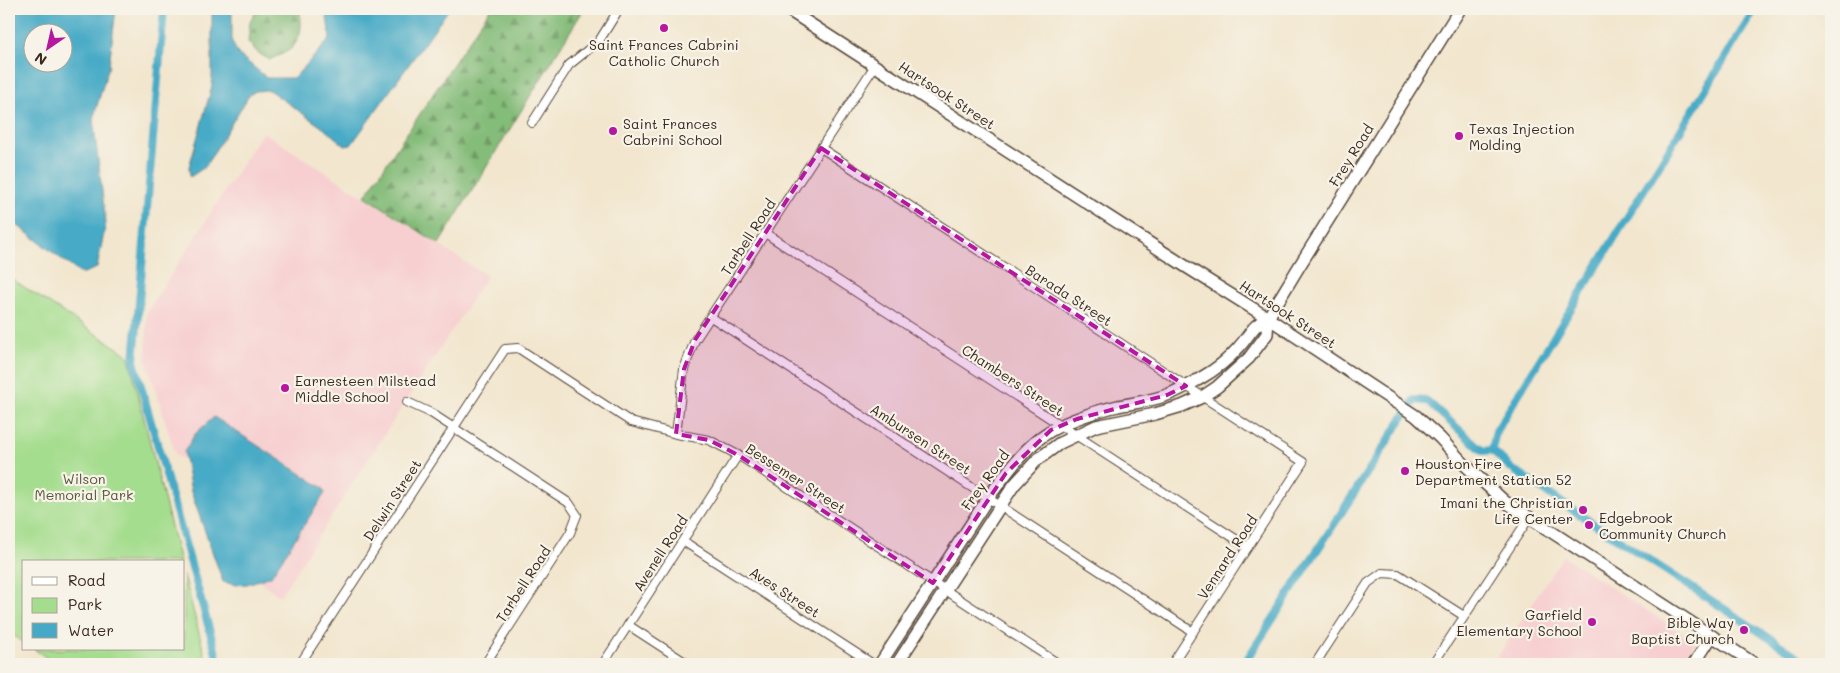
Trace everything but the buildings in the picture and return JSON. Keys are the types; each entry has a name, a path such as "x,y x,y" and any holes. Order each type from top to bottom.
{"street":[{"path":"532,123 569,65 598,40 619,9"},
{"name":"Hartsook Street","path":"787,9 1268,318 1416,416 1504,501 1756,664"},
{"name":"Frey Road","path":"896,664 1014,485 1037,460 1060,443 1096,426 1155,414 1182,406 1202,397 1237,370 1249,358 1267,334 1268,318 1460,9"},
{"name":"Tarbell Road","path":"676,434 684,369 695,340 874,66"},
{"name":"Barada Street","path":"821,148 1303,462"},
{"name":"Chambers Street","path":"765,233 1248,547"},
{"name":"Ambursen Street","path":"710,317 1193,632"},
{"name":"Frey Road","path":"880,664 988,498 1006,473 1029,447 1051,430 1096,412 1167,395 1186,386 1220,366 1241,345 1256,324 1268,318"},
{"name":"Bessemer Street","path":"505,349 518,348 631,422 676,434 709,440 738,456 1059,664"},
{"name":"Delwin Street","path":"300,664 505,349"},
{"path":"407,402 431,413 453,428"},
{"name":"Tarbell Road","path":"453,428 569,503 577,514 570,533 487,662"},
{"name":"Avenell Road","path":"603,664 738,456"},
{"name":"Vennard Road","path":"1172,664 1303,462"},
{"path":"1432,664 1529,518"},
{"name":"Aves Street","path":"683,541 873,664"},
{"path":"1315,664 1368,582 1382,573 1398,574 1464,616"},
{"path":"628,625 688,664"},
{"path":"1694,664 1712,636"},
{"path":"487,662 498,664"}],"highlighted area":[{"path":"821,148 1186,386 1167,395 1077,419 1051,430 1006,473 933,583 738,455 709,440 676,434 684,369 695,340"}],"shaded area":[{"name":"Earnesteen Milstead Middle School","path":"263,132 487,276 280,596 257,580 271,576 325,493 323,488 184,452 185,459 176,456 146,359 147,312"},
{"name":"Garfield Elementary School","path":"1563,556 1695,642 1681,664 1493,664"}],"green space":[{"path":"258,9 299,9 301,29 298,39 290,50 270,60 258,53 248,42 250,21"},
{"path":"490,9 584,9 439,244 365,196"},
{"name":"Wilson Memorial Park","path":"9,277 128,355 179,560 22,560 22,642 9,632"},
{"path":"185,579 207,664 56,664 35,650 185,650"}],"water":[{"path":"9,9 116,9 109,66 93,119 106,223 97,268 81,274 9,219"},
{"path":"212,9 234,9 232,12 232,42 238,54 267,78 294,78 330,39 326,9 449,9 351,145 345,146 326,130 269,90 256,91 249,95 205,167 190,177 189,167 212,86"},
{"path":"214,417 323,488 325,493 271,576 247,584 236,585 223,582 191,492 184,452 195,434"}],"waterway":[{"path":"164,9 134,361 219,664"},
{"path":"1492,450 1496,431 1755,9"},
{"path":"1244,664 1414,400 1427,401 1483,451 1492,450 1512,469 1809,664"}],"place":[{"name":"Saint Frances Cabrini Catholic Church","path":"664,28"},
{"name":"Saint Frances Cabrini School","path":"613,131"},
{"name":"Texas Injection Molding","path":"1459,136"},
{"name":"Earnesteen Milstead Middle School","path":"285,388"},
{"name":"Houston Fire Department Station 52","path":"1405,471"},
{"name":"Imani the Christian Life Center","path":"1583,510"},
{"name":"Edgebrook Community Church","path":"1589,525"},
{"name":"Garfield Elementary School","path":"1592,622"},
{"name":"Bible Way Baptist Church","path":"1744,630"}]}
